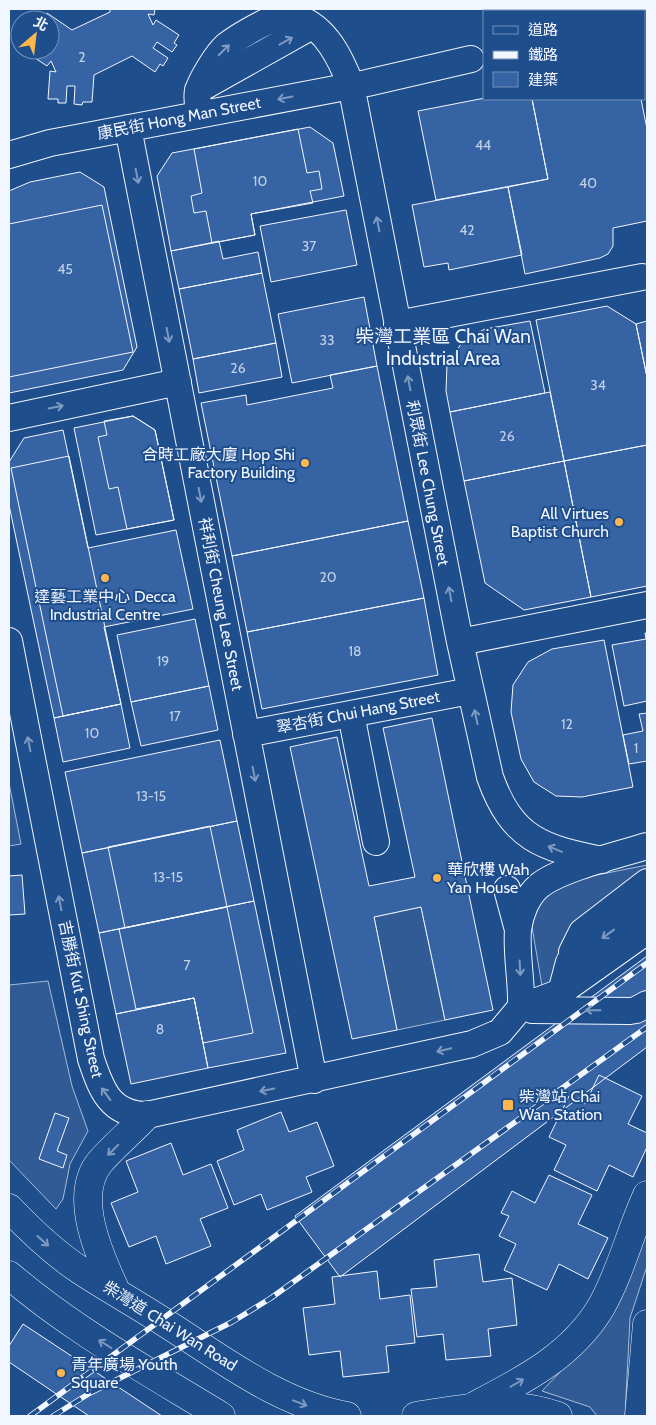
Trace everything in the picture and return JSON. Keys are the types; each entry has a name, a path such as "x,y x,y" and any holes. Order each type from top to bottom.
{"main road":[{"path":"116,1291 93,1232 88,1199 91,1182 99,1164 147,1116"},
{"path":"474,1406 534,1374 579,1337 601,1307 647,1195"},
{"name":"柴灣道 Chai Wan Road","path":"9,1208 55,1252 80,1270 285,1397 323,1412 347,1416"},
{"path":"9,1275 71,1323 221,1416"},
{"path":"639,1416 647,1324"},
{"path":"416,1416 474,1406 519,1407 558,1416"}],"street":[{"name":"利眾街 Lee Chung Street","path":"199,102 214,61 226,46 276,18 285,16 299,18 312,26 329,42 342,62 350,86 460,642 490,778 497,798 508,816 522,831 562,852 602,860"},
{"name":"康民街 Hong Man Street","path":"9,155 50,144 128,128 199,102 350,86 471,60"},
{"name":"祥利街 Cheung Lee Street","path":"128,128 314,1080"},
{"path":"397,324 642,277"},
{"path":"9,418 178,382"},
{"path":"460,642 647,605"},
{"name":"吉勝街 Kut Shing Street","path":"9,641 91,1059 99,1083 106,1095 118,1108 134,1115 147,1116 314,1080 476,1052 511,1024"},
{"name":"翠杏街 Chui Hang Street","path":"246,734 470,691"},
{"path":"351,714 376,842"},
{"path":"511,1024 518,930 522,911 530,896 540,885 602,860 647,846"},
{"path":"561,992 569,962 582,932 647,882"},
{"path":"507,889 518,930"},
{"path":"569,962 647,906"},
{"path":"511,1024 561,992 647,931"},
{"path":"511,1024 534,1009 630,1011 642,1008 647,1004"}],"shaded area":[{"path":"9,783 21,844 9,846"},
{"path":"647,865 647,868 581,921 553,982 542,986 531,921 538,899 567,881"},
{"path":"421,907 445,1020 397,1030 374,917"},
{"path":"48,981 72,1086 88,1131 70,1164 63,1199 56,1209 9,1160 9,985"},
{"path":"647,1230 647,1266 630,1318 625,1416 597,1416 590,1407 542,1391 601,1329 615,1310"}],"building":[{"path":"110,9 155,9 154,15 148,14 153,25 156,20 179,35 174,43 177,45 172,52 157,42 153,48 168,58 163,66 160,64 155,72 132,56 94,75 92,102 83,102 82,105 74,104 75,86 67,86 66,103 58,103 58,99 48,99 50,71 56,72 51,61 47,66 38,60 60,60 60,22 72,30 110,12"},
{"path":"483,98 483,100 532,100 548,179 436,200 418,111"},
{"path":"532,100 641,100 647,129 647,221 613,228 613,246 608,254 600,258 525,274 508,187 548,179"},
{"path":"310,127 333,143 344,196 251,214 255,235 171,251 157,176 172,153"},
{"path":"298,129 307,173 319,171 322,189 310,191 313,203 251,214 255,235 212,243 206,211 194,213 191,196 202,193 194,149"},
{"path":"80,172 104,187 137,347 123,370 9,393 9,191 30,182"},
{"path":"508,187 522,255 449,270 448,263 424,267 412,205"},
{"path":"102,205 133,352 9,377 9,224"},
{"path":"346,210 357,265 271,282 260,226"},
{"path":"219,241 223,259 258,252 262,273 179,289 171,251"},
{"path":"262,273 276,343 193,359 179,289"},
{"path":"364,297 377,366 292,383 278,314"},
{"path":"607,306 636,324 647,377 647,445 564,461 536,320"},
{"path":"530,321 545,393 450,412 446,391 447,365 463,341 485,329"},
{"path":"647,321 647,377 636,324"},
{"path":"276,343 282,377 199,393 193,359"},
{"name":"合時工廠大廈 Hop Shi Factory Building","path":"377,366 408,521 232,556 201,403 246,395 247,405 333,388 330,375"},
{"path":"550,392 564,461 464,481 450,412"},
{"path":"133,416 155,430 174,520 96,535 74,428"},
{"path":"133,416 155,430 174,520 127,529 118,487 109,489 98,437 107,435 104,421"},
{"name":"達藝工業中心 Decca Industrial Centre","path":"63,430 88,548 176,530 193,609 104,627 121,704 54,718 9,505 9,462 24,438"},
{"path":"647,445 647,586 591,597 564,461"},
{"path":"69,456 121,704 63,716 11,468"},
{"path":"564,461 591,597 524,610 485,583 464,481"},
{"path":"408,521 424,598 247,632 232,556"},
{"path":"424,598 438,675 262,709 247,632"},
{"path":"195,619 209,686 131,702 117,635"},
{"path":"645,633 647,633 647,701 624,706 612,645 646,639"},
{"path":"604,640 633,787 582,797 556,796 534,782 521,759 511,712 513,685 528,662 552,649"},
{"path":"209,686 218,730 141,746 131,702"},
{"path":"121,704 130,748 63,762 54,718"},
{"path":"647,713 647,761 629,764 623,735 643,731 639,714"},
{"name":"華欣樓 Wah Yan House","path":"432,718 493,1010 445,1020 421,907 374,917 397,1030 352,1039 290,747 337,737 369,886 415,877 383,728"},
{"path":"220,740 237,821 82,853 65,772"},
{"path":"237,821 254,901 99,933 82,853"},
{"path":"210,826 227,907 125,928 108,847"},
{"path":"22,875 25,914 9,915 9,876"},
{"path":"254,901 286,1053 208,1068 194,998 116,1014 99,933"},
{"path":"227,907 253,1033 203,1043 194,998 136,1009 119,929"},
{"name":"柴灣站 Chai Wan Station","path":"647,956 647,1047 340,1277 295,1216"},
{"path":"194,998 208,1068 131,1084 116,1014"},
{"path":"599,1075 642,1096 628,1124 647,1133 647,1147 633,1177 609,1165 597,1191 554,1170 566,1145 549,1137 569,1096 585,1104"},
{"path":"281,1112 289,1132 317,1122 334,1166 306,1177 312,1192 267,1210 261,1194 234,1205 217,1161 244,1150 237,1130"},
{"path":"55,1113 69,1118 57,1151 67,1155 63,1168 39,1159"},
{"path":"171,1143 183,1175 211,1164 228,1208 200,1219 211,1246 166,1264 156,1236 129,1247 111,1203 138,1192 126,1161"},
{"path":"549,1175 592,1195 578,1224 608,1238 588,1279 559,1264 547,1290 504,1270 516,1244 499,1236 509,1216 501,1213 512,1191 535,1203"},
{"path":"479,1254 483,1282 512,1278 517,1325 488,1329 491,1356 446,1360 443,1334 417,1337 411,1289 437,1287 434,1260"},
{"path":"377,1271 380,1299 410,1295 415,1343 386,1346 389,1372 343,1377 340,1351 309,1355 303,1308 335,1304 332,1277"},
{"name":"青年廣場 Youth Square","path":"23,1324 162,1416 89,1416 9,1362 9,1346"}],"railway":[{"path":"30,1416 647,963"},
{"path":"53,1416 90,1393 232,1322 271,1298 647,1027"}],"place":[{"name":"合時工廠大廈 Hop Shi Factory Building","path":"305,463"},
{"name":"All Virtues Baptist Church","path":"619,522"},
{"name":"達藝工業中心 Decca Industrial Centre","path":"105,578"},
{"name":"華欣樓 Wah Yan House","path":"437,878"},
{"name":"柴灣站 Chai Wan Station","path":"508,1105"},
{"name":"青年廣場 Youth Square","path":"61,1373"}],"district":[{"name":"柴灣工業區 Chai Wan Industrial Area","path":"443,347"}]}
